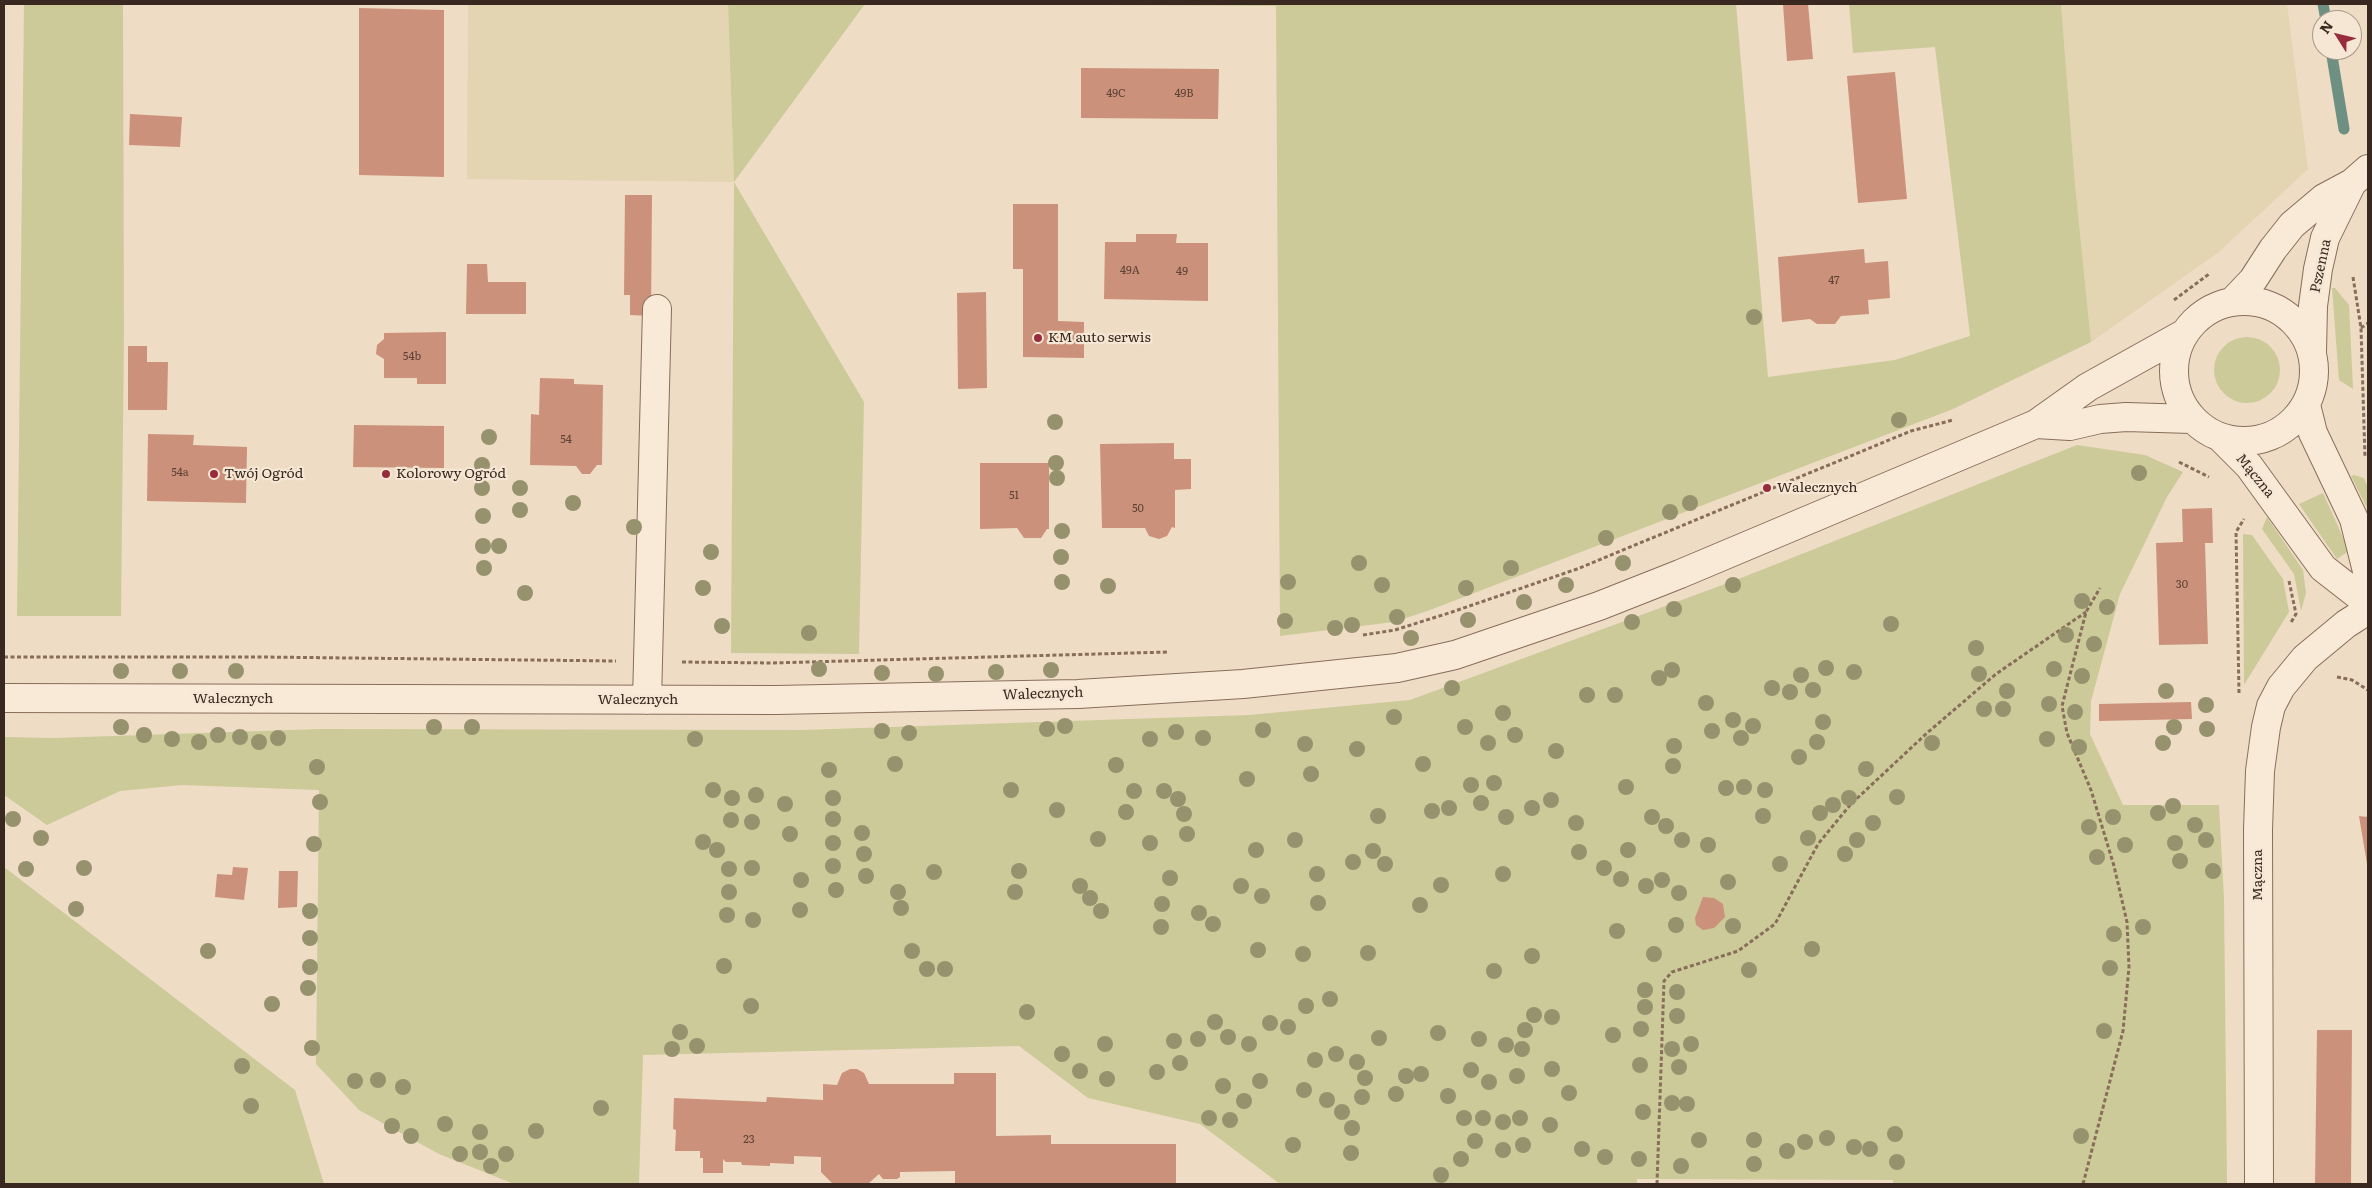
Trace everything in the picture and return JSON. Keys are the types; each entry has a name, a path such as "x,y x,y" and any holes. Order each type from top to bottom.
{"street":[{"name":"Pszenna","path":"2232,302 2253,280 2273,249 2292,226 2324,198 2360,176"},
{"name":"Pszenna","path":"2312,355 2313,306 2318,269 2325,238 2360,176"},
{"path":"2249,301 2267,304 2283,312 2306,337 2312,355 2314,372 2312,389 2306,405 2294,421 2278,433 2259,440 2240,442 2221,438 2201,427 2192,419 2182,404 2175,386 2174,368 2177,350 2185,333 2198,318 2214,308 2232,302 2249,301"},
{"path":"647,700 657,309"},
{"name":"Walecznych","path":"4,698 776,700 1078,694 1252,683 1397,668 1455,655 1599,606 1680,574 2036,424 2088,387 2185,333"},
{"path":"2306,405 2313,433 2354,519 2368,575"},
{"name":"Walecznych","path":"2036,424 2070,426 2100,419 2126,417 2192,419"},
{"name":"Mączna","path":"2221,438 2249,466 2323,568 2368,603"},
{"name":"Mączna","path":"2259,1184 2258,830 2260,771 2266,727 2271,706 2281,687 2305,658 2332,634 2368,610"}],"path":[{"path":"2167,305 2214,270"},
{"path":"2346,276 2353,277 2361,328 2364,456 2368,465"},
{"path":"2361,328 2368,323"},
{"path":"1359,635 1395,630 1577,569 1911,431 1960,418"},
{"path":"2180,462 2217,481"},
{"path":"2239,694 2236,532 2247,515"},
{"path":"2083,1184 2123,1031 2129,967 2128,922 2114,866 2091,790 2067,733 2062,706 2086,612 2100,588"},
{"path":"1657,1184 1664,981 1672,972 1738,951 1776,924 1818,844 1851,804 1927,733 1996,674 2086,612"},
{"path":"4,657 261,657 772,663 1173,652"},
{"path":"2331,679 2338,677 2352,680 2368,690"}],"shaded area":[{"path":"24,4 123,4 124,333 121,616 17,616"},
{"path":"468,4 728,4 734,182 467,179"},
{"path":"728,4 865,4 734,182"},
{"path":"950,4 1736,4 1768,377 1895,360 1970,336 1935,47 1853,53 1849,4 2061,4 2075,184 2091,342 1953,409 1430,610 1394,622 1280,636 1276,6"},
{"path":"2061,4 2287,4 2308,169 2219,252 2091,342 2075,184"},
{"path":"734,182 864,402 859,654 731,653"},
{"path":"2332,288 2335,288 2349,305 2353,389 2339,380"},
{"path":"2241,337 2253,337 2265,342 2275,352 2280,364 2278,383 2265,398 2253,403 2241,403 2229,398 2219,388 2214,376 2214,364 2219,352 2229,342"},
{"path":"2077,445 2145,455 2183,472 2167,497 2120,594 2091,701 2090,734 2123,805 2219,805 2224,898 2227,1184 1893,1184 1893,1180 1637,1179 1637,1184 1280,1184 1200,1124 1088,1098 1019,1046 643,1055 639,1184 514,1184 439,1154 359,1110 316,1064 319,790 182,785 120,791 47,825 4,795 4,737 54,738 320,729 802,730 1249,715 1410,700 1736,580"},
{"path":"2351,476 2364,478 2368,488 2368,510"},
{"path":"2323,493 2349,551 2337,559 2299,504"},
{"path":"2267,517 2303,570 2306,593 2301,611 2294,574 2262,529"},
{"path":"2243,534 2252,535 2283,579 2289,612 2244,685"},
{"path":"4,867 295,1090 324,1184 4,1184"}],"building":[{"path":"1783,4 1808,4 1813,59 1787,61"},
{"path":"359,8 444,10 444,177 359,175"},
{"path":"1081,68 1219,69 1218,119 1081,118"},
{"path":"1895,72 1907,199 1858,203 1847,76"},
{"path":"130,114 182,117 180,147 129,145"},
{"path":"625,195 652,195 651,316 630,315 630,295 624,295"},
{"path":"1013,204 1058,204 1058,321 1084,322 1084,358 1023,357 1023,269 1013,269"},
{"path":"1136,234 1177,234 1176,243 1208,243 1208,301 1104,299 1105,242 1136,242"},
{"path":"1864,249 1865,263 1888,261 1890,298 1868,300 1869,314 1841,316 1835,324 1817,324 1810,319 1782,322 1778,257"},
{"path":"467,264 487,264 488,282 526,282 526,314 466,314"},
{"path":"986,292 987,388 958,389 957,293"},
{"path":"446,332 446,384 417,384 417,378 384,378 384,359 376,354 377,345 384,339 384,333"},
{"path":"128,346 147,346 147,362 168,362 167,410 128,410"},
{"path":"540,378 574,379 574,384 603,385 602,465 597,465 590,474 582,474 576,466 530,465 531,414 539,415"},
{"path":"354,425 444,426 444,468 353,467"},
{"path":"148,434 194,435 193,445 247,447 246,503 147,501"},
{"path":"1174,443 1174,459 1191,459 1191,489 1175,490 1175,528 1172,527 1167,536 1159,539 1149,536 1145,528 1102,528 1100,444"},
{"path":"980,463 1049,463 1049,529 1041,538 1024,538 1017,528 980,529"},
{"path":"2212,508 2213,543 2205,543 2208,644 2159,645 2156,543 2183,542 2182,509"},
{"path":"2191,702 2192,719 2099,721 2099,704"},
{"path":"2359,816 2368,817 2368,864 2367,864"},
{"path":"233,867 248,868 244,900 215,897 217,874 232,875"},
{"path":"279,871 298,871 297,907 278,908"},
{"path":"1703,897 1714,898 1723,904 1725,917 1714,928 1703,930 1696,925 1695,918"},
{"path":"2317,1030 2352,1030 2351,1184 2315,1184"},
{"path":"850,1069 857,1069 864,1073 869,1084 954,1084 954,1073 996,1073 996,1136 1051,1135 1051,1144 1176,1144 1176,1184 955,1184 955,1171 900,1172 900,1177 897,1179 883,1179 879,1174 868,1184 833,1184 821,1172 821,1157 794,1156 794,1164 770,1163 770,1166 742,1165 741,1162 726,1162 723,1159 723,1173 703,1173 703,1158 700,1158 700,1151 675,1151 676,1130 673,1129 674,1098 766,1102 767,1097 823,1100 823,1084 837,1085 842,1073"}],"waterway":[{"path":"2323,4 2324,10"},
{"path":"2333,60 2344,129"}],"place":[{"name":"KM auto serwis","path":"1038,338"},
{"name":"Twój Ogród","path":"214,474"},
{"name":"Kolorowy Ogród","path":"386,474"},
{"name":"Walecznych","path":"1767,488"}]}
